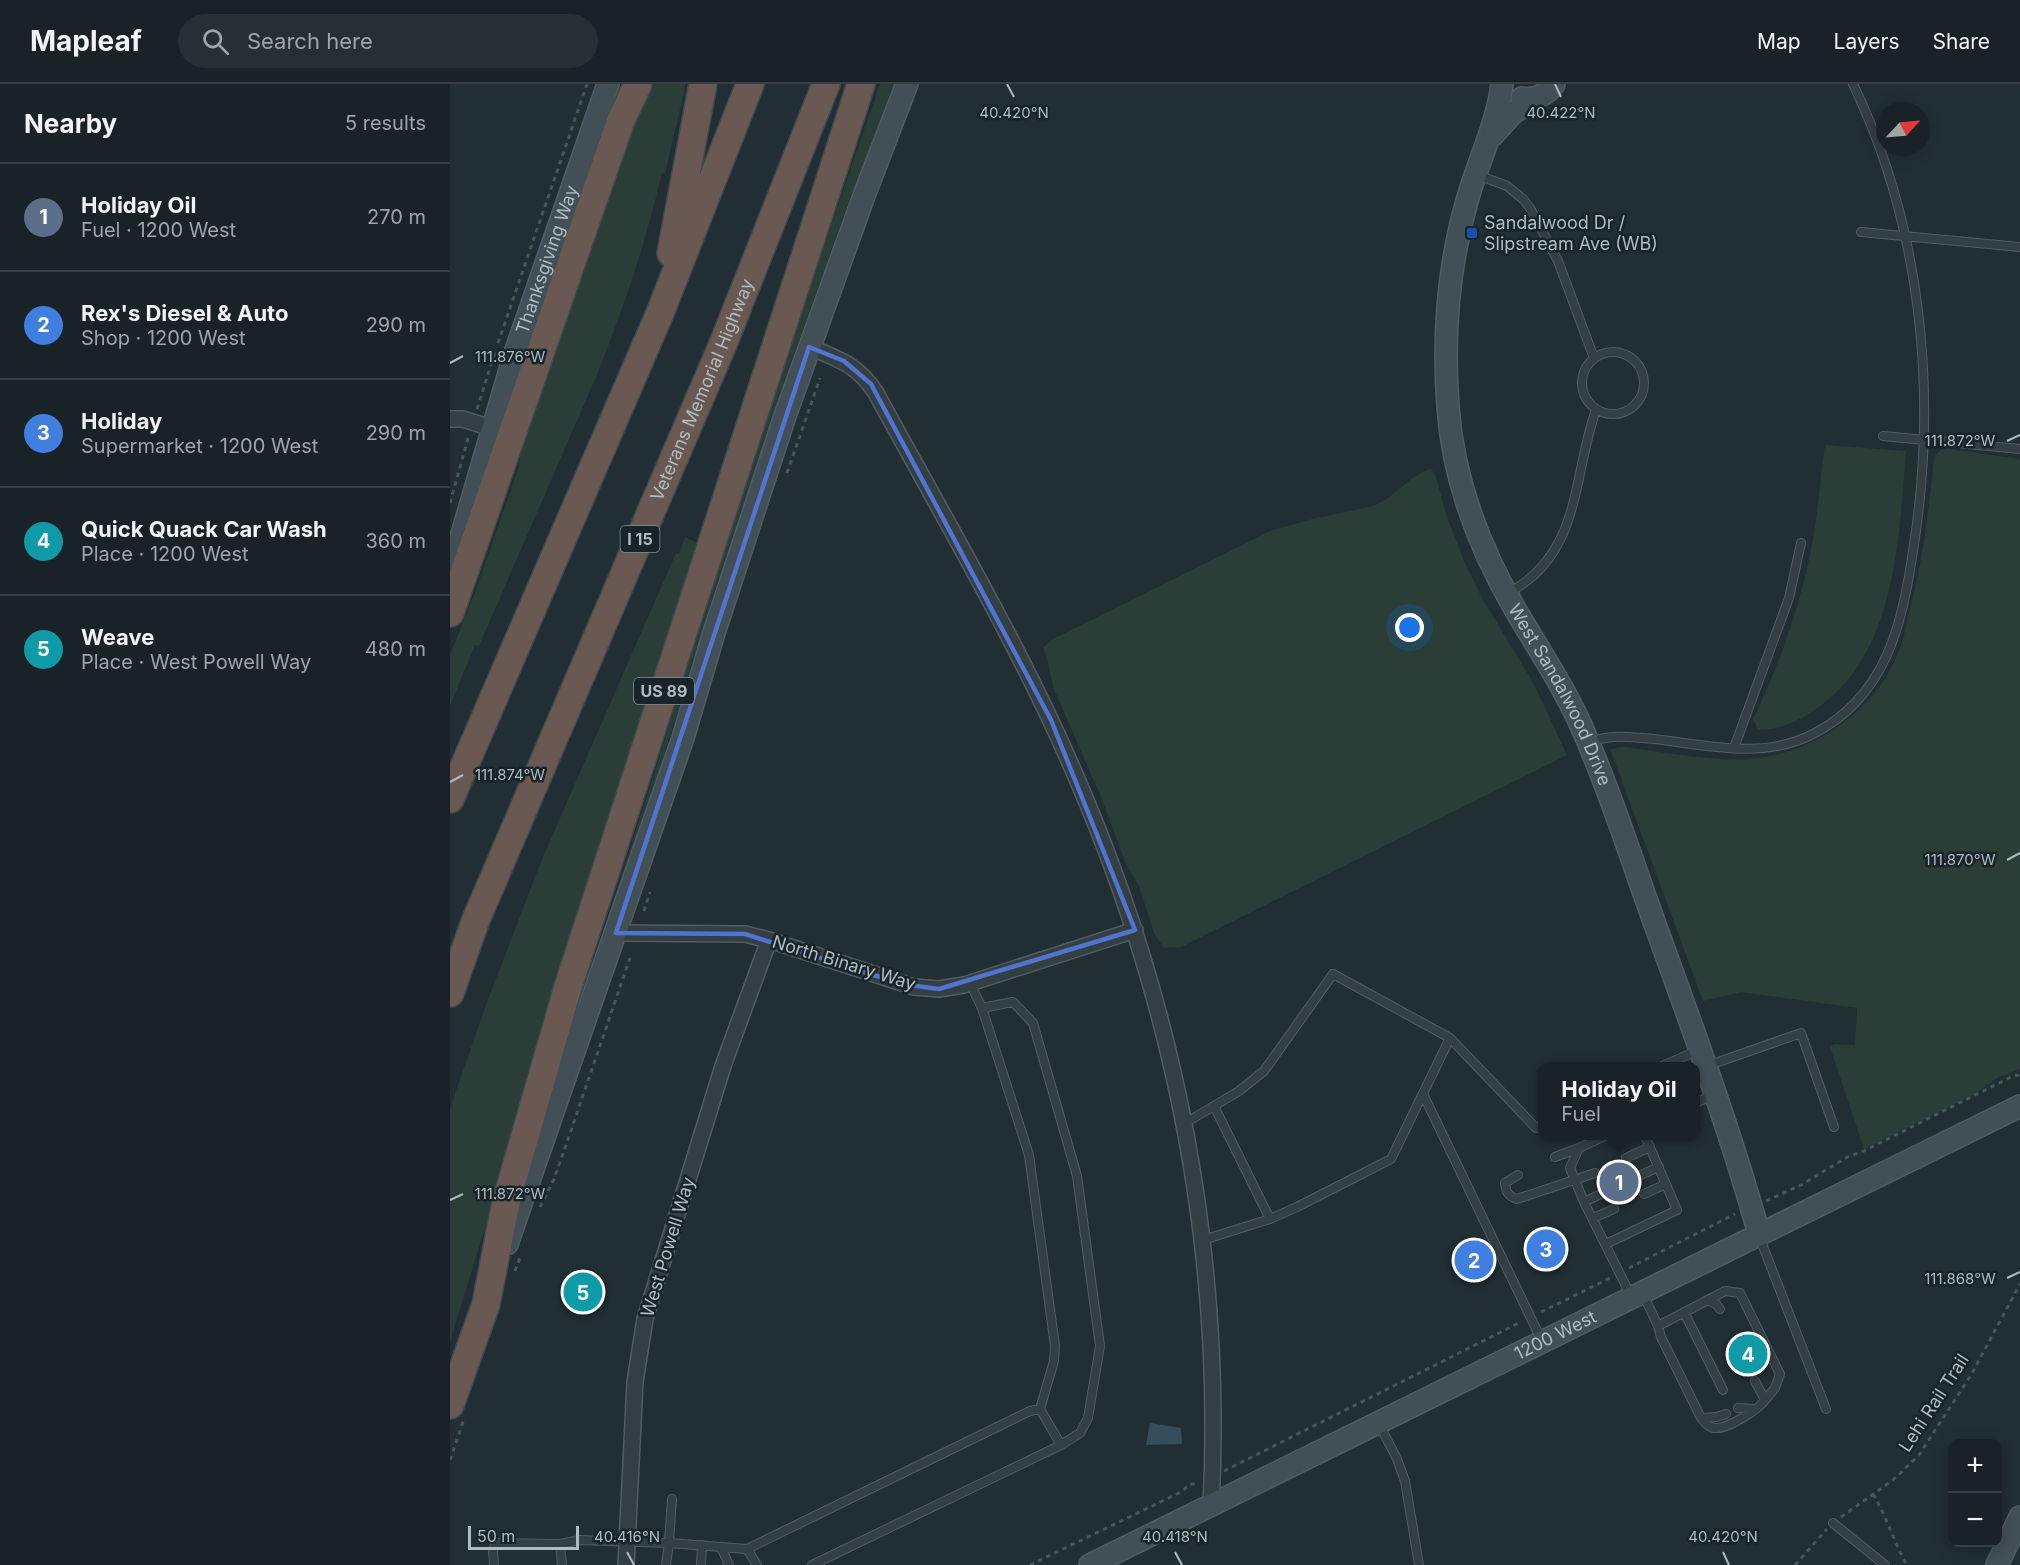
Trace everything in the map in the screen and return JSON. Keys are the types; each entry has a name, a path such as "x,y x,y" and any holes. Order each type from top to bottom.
{"highway":[{"path":"450,613 621,120 638,84"},
{"path":"660,313 703,84"},
{"path":"450,799 660,313 750,84"},
{"name":"Veterans Memorial Highway","path":"450,993 480,911 723,344 826,84"},
{"name":"US 89","path":"458,1410 486,1304 506,1202 568,987 861,84"}],"main road":[{"name":"Thanksgiving Way","path":"450,575 491,428 514,356 608,84"},
{"path":"486,1304 683,738 713,636 809,347 907,84"},
{"path":"1503,84 1520,98 1536,98"},
{"name":"West Sandalwood Drive","path":"1503,84 1498,109 1467,201 1452,274 1446,346 1448,411 1453,446 1464,495 1486,554 1555,675 1588,742 1716,1093 1759,1234"},
{"name":"West Sandalwood Drive","path":"1485,148 1506,119 1544,94 1554,84"},
{"name":"1200 West","path":"1090,1565 2020,1106"},
{"path":"1997,1565 2020,1517"}],"street":[{"path":"809,347 844,360 864,375 876,393 991,602 1051,720 1096,824 1135,930 1166,1038 1185,1123 1203,1240 1212,1388 1211,1506"},
{"path":"450,419 463,419 491,428"},
{"name":"North Binary Way","path":"616,933 671,935 729,933 769,940 914,987 939,989 970,983 1135,930"},
{"name":"West Powell Way","path":"626,1565 635,1382 645,1319 723,1066 769,940"}],"lane":[{"path":"1588,742 1626,736 1745,750 1774,747 1814,734 1842,716 1876,677 1891,650 1900,621 1917,528 1924,440 1919,324 1904,236 1882,156 1853,84"},
{"path":"1476,174 1507,186 1530,208 1558,261 1594,358"},
{"path":"1861,232 2020,247"},
{"path":"1613,352 1631,358 1638,365 1644,383 1643,392 1632,408 1614,415 1605,414 1596,410 1584,397 1581,380 1588,364 1594,358 1613,352"},
{"path":"1507,594 1539,571 1558,544 1574,502 1588,434 1596,410"},
{"path":"1884,436 2020,449"},
{"path":"1734,748 1789,598 1801,543"},
{"path":"1185,1123 1239,1090 1264,1071 1333,974 1450,1038 1536,1128 1538,1127"},
{"path":"970,983 982,1008 1029,1155 1055,1346 1054,1361 1040,1408 1061,1445"},
{"path":"812,1565 1061,1445 1080,1433 1088,1418 1100,1346 1077,1176 1034,1023 1013,1002 982,1008"},
{"path":"1682,1062 1801,1034 1834,1127"},
{"path":"1203,1240 1270,1219 1390,1159 1450,1038"},
{"path":"1700,1101 1716,1093"},
{"path":"1423,1094 1542,1340"},
{"path":"1214,1106 1270,1219"},
{"path":"1555,1156 1579,1149 1597,1140"},
{"path":"1606,1244 1677,1210 1647,1140"},
{"path":"1626,1158 1650,1147"},
{"path":"1579,1149 1570,1168 1584,1202 1620,1273 1658,1326 1661,1337 1701,1418 1707,1425 1717,1429 1743,1417 1765,1400 1775,1388 1780,1374 1740,1293 1725,1291 1658,1326"},
{"path":"1636,1177 1659,1167"},
{"path":"1518,1175 1505,1183 1509,1197 1517,1200 1595,1173"},
{"path":"1644,1194 1666,1184"},
{"path":"1584,1202 1605,1192"},
{"path":"1593,1218 1614,1209"},
{"path":"1759,1234 1826,1409"},
{"path":"1707,1300 1716,1304 1720,1309"},
{"path":"1684,1312 1723,1390"},
{"path":"1755,1380 1765,1400"},
{"path":"494,1565 493,1550 496,1542 560,1544 580,1540 747,1549 1040,1408"},
{"path":"1738,1408 1754,1409"},
{"path":"1701,1418 1726,1414"},
{"path":"1378,1422 1397,1459 1405,1481 1419,1565"},
{"path":"666,1565 672,1499"},
{"path":"1833,1523 1885,1565"},
{"path":"560,1544 562,1565"},
{"path":"701,1565 702,1545"},
{"path":"721,1547 729,1565"},
{"path":"747,1549 757,1565"}],"path":[{"path":"536,1215 558,1169 630,958"},
{"path":"1785,1193 1849,1156 1862,1152 2013,1076 2020,1075"},
{"path":"1262,1452 1723,1219"},
{"path":"512,1281 523,1247"},
{"name":"Lehi Rail Trail","path":"1795,1565 1833,1523 1893,1480 1919,1455 1971,1375 2020,1284"},
{"path":"450,1460 458,1410"},
{"path":"1030,1565 1182,1492 1190,1484 1193,1486"},
{"path":"1873,1494 1906,1564"}],"highlighted area":[{"path":"809,347 844,361 871,384 1051,720 1135,930 939,989 902,984 745,934 616,933"}],"green space":[{"path":"647,84 686,84 665,173 662,173 633,276 596,377 479,646 475,645 450,706 450,655 477,587 519,466 522,427"},
{"path":"880,84 898,84 847,206 787,375 715,590 656,782 592,966 793,336"},
{"path":"1825,445 1906,451 1900,522 1888,595 1877,629 1862,661 1841,688 1813,711 1794,722 1772,729 1758,729 1753,719 1780,656 1807,567 1814,533"},
{"path":"1949,449 2020,459 2020,1069 1999,1077 1973,1095 1864,1149 1830,1047 1834,1044 1855,1045 1857,1008 1741,992 1703,1001 1610,749 1624,747 1728,759 1760,758 1803,746 1842,724 1860,709 1888,673 1898,653 1921,558 1934,457 1941,450"},
{"path":"1428,469 1435,474 1447,517 1482,598 1534,684 1567,755 1181,947 1164,948 1154,933 1139,886 1126,864 1101,797 1053,687 1043,648 1051,640 1270,531 1373,506 1387,499 1411,479"},
{"path":"685,537 698,543 450,1341 450,1108 487,1002 542,859"}],"water":[{"path":"1150,1423 1181,1428 1182,1444 1146,1445"}],"place":[{"name":"Sandalwood Dr / Slipstream Ave (WB)","path":"1472,233"},
{"name":"Holiday Oil","path":"1619,1182"},
{"name":"Holiday","path":"1546,1249"},
{"name":"Rex's Diesel & Auto","path":"1474,1260"},
{"name":"Weave","path":"583,1292"},
{"name":"Quick Quack Car Wash","path":"1748,1354"}]}
